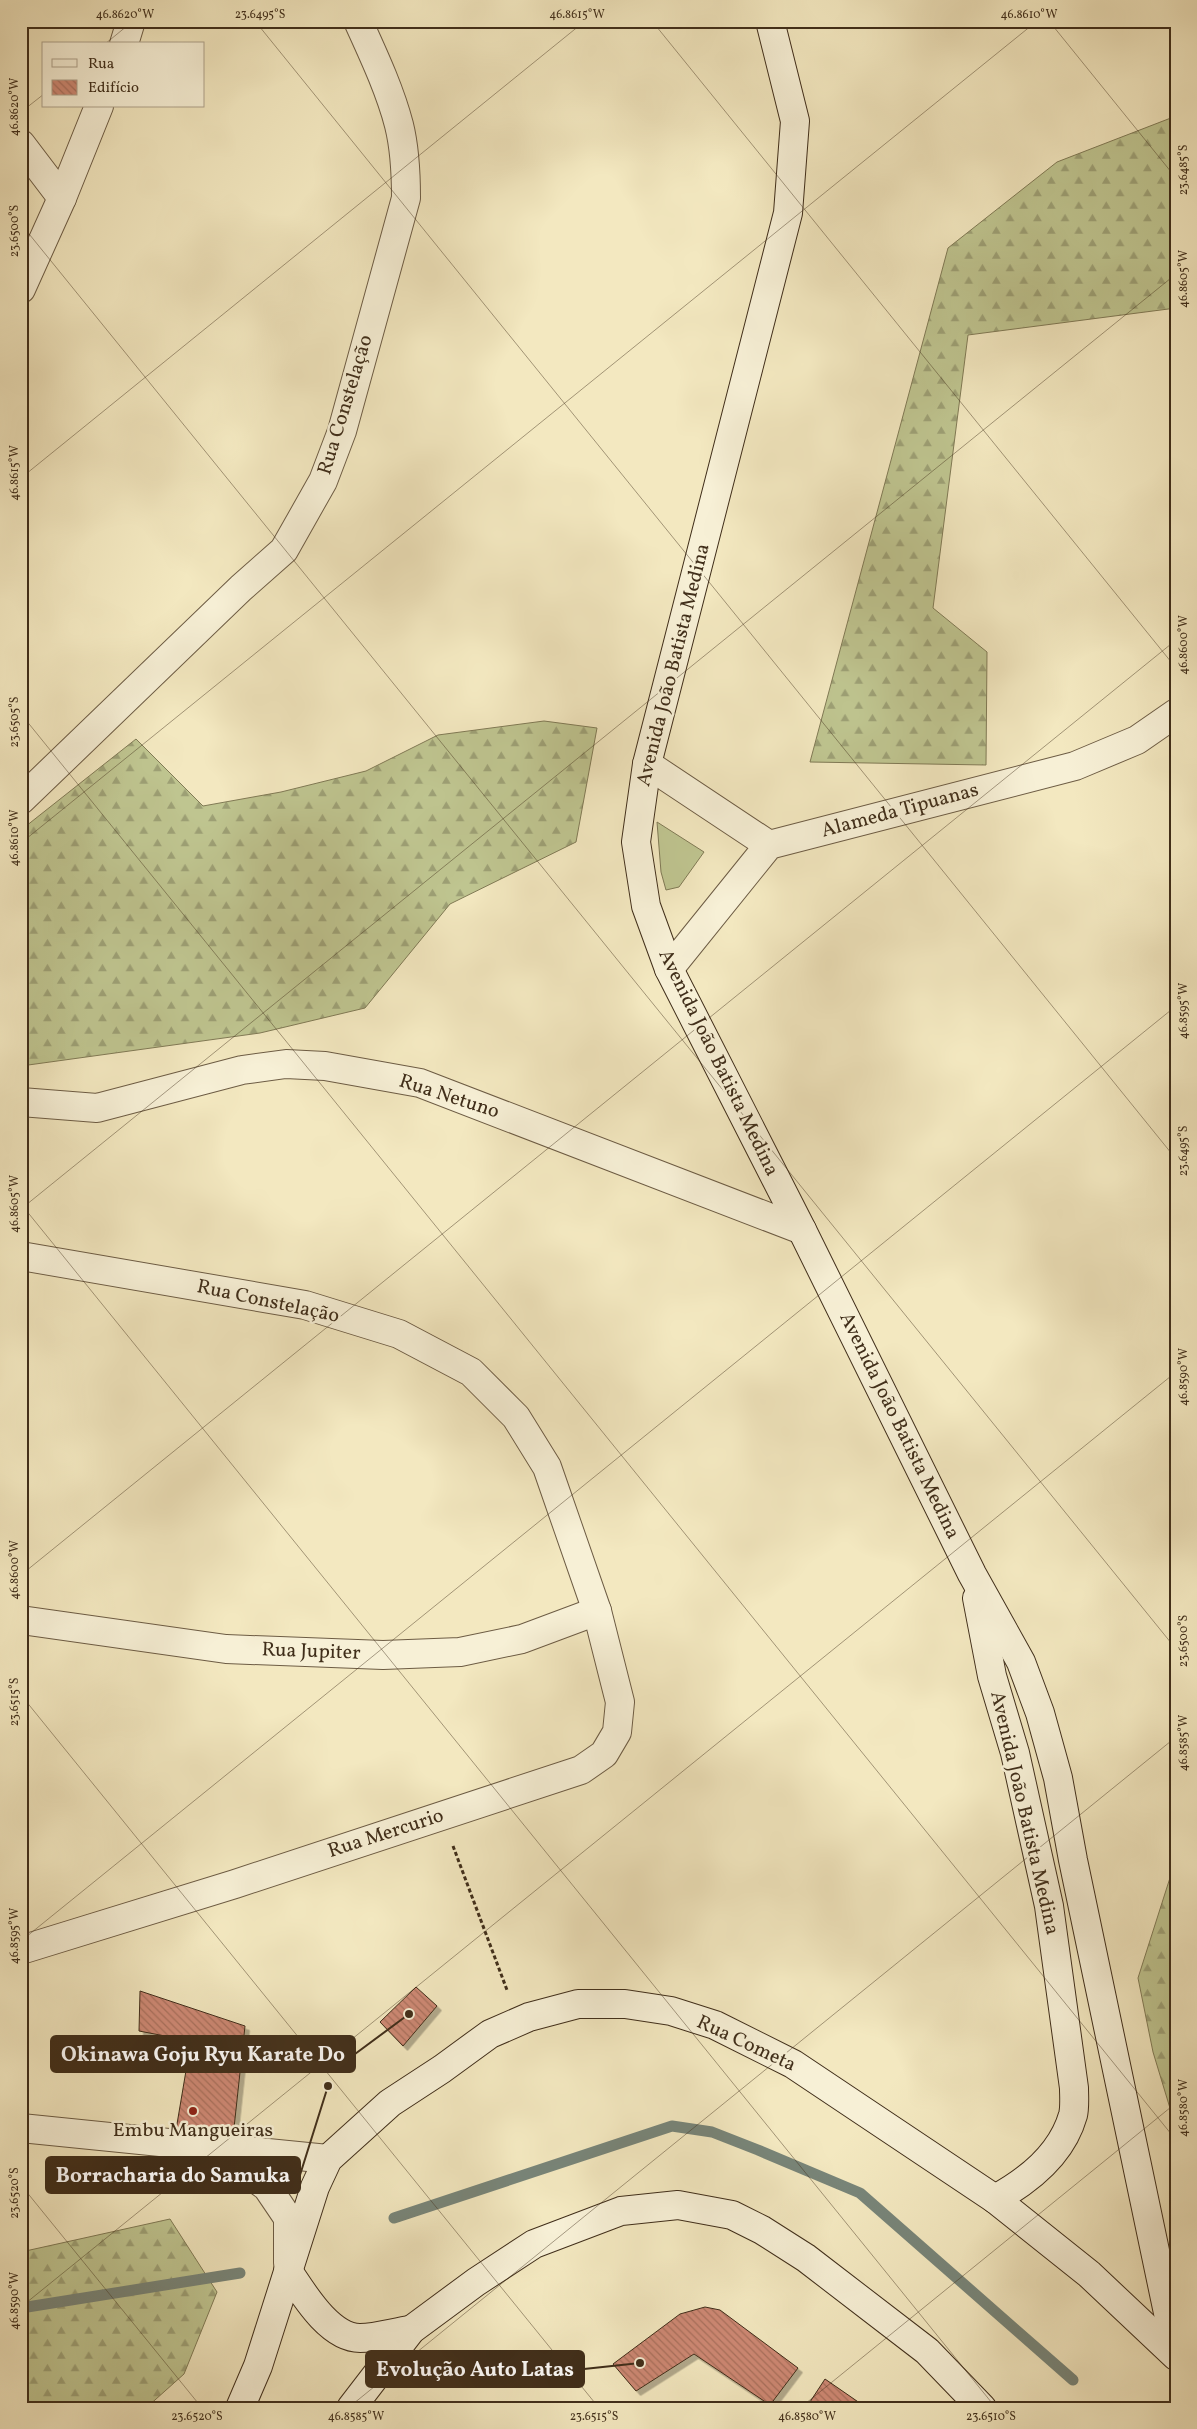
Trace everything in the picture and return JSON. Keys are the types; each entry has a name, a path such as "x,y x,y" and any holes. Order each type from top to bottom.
{"street":[{"path":"125,42 131,21"},
{"name":"Rua Constelação","path":"21,800 241,588 284,550 323,481 342,431 406,198 406,164 399,125 358,21"},
{"name":"Avenida João Batista Medina","path":"770,21 795,121 788,213 647,764 636,842 646,906 668,969 802,1230 972,1574 1021,1662 1040,1713 1058,1778 1073,1860 1176,2351"},
{"path":"21,289 62,198 98,108"},
{"path":"21,144 62,198"},
{"name":"Alameda Tipuanas","path":"769,845 1075,766 1138,740 1176,713"},
{"path":"647,764 769,845 668,969"},
{"name":"Rua Netuno","path":"21,1102 97,1108 242,1070 286,1064 325,1066 420,1083 802,1230"},
{"name":"Rua Constelação","path":"21,1256 305,1305 399,1334 471,1372 516,1417 547,1467 597,1611"},
{"name":"Avenida João Batista Medina","path":"972,1574 992,1676 1009,1732 1049,1906 1074,2088 1074,2114 1067,2132 1056,2148 1037,2171 1017,2187 995,2198"},
{"name":"Rua Jupiter","path":"21,1620 226,1649 383,1655 460,1652 522,1639 597,1611"},
{"name":"Rua Mercurio","path":"21,1950 236,1884 581,1770 604,1754 617,1732 620,1702 597,1611"},
{"name":"Rua Cometa","path":"240,2408 258,2366 315,2187 328,2159 390,2103 442,2070 490,2034 519,2022 578,2004 625,2004 671,2011 715,2025 793,2064 995,2198"},
{"path":"21,2128 328,2159"},
{"path":"212,2147 268,2187 288,2218 288,2271 311,2304 328,2323 342,2332 359,2338 411,2330"},
{"path":"995,2198 1089,2274 1176,2356"},
{"path":"351,2408 411,2330 476,2282 534,2244 621,2211 678,2205 732,2215 762,2230 806,2258 927,2350 982,2408"}],"path":[{"path":"442,1816 519,2022"}],"green space":[{"path":"1176,116 1176,308 968,335 933,608 987,652 986,765 810,762 948,248 1057,162"},
{"path":"544,721 597,728 576,842 450,904 365,1008 260,1033 21,1066 21,830 136,739 203,806 281,792 366,771 438,735"},
{"path":"657,822 704,852 679,887 666,890 661,872"},
{"path":"1176,1859 1176,2128 1153,2052 1138,1978"},
{"path":"170,2219 217,2292 184,2374 146,2408 21,2408 21,2252"}],"building":[{"path":"416,1987 437,2006 403,2046 380,2022"},
{"path":"140,1991 245,2026 234,2128 176,2130 191,2041 139,2031"},
{"path":"705,2307 720,2310 798,2368 770,2405 694,2354 636,2391 613,2364 680,2314"},
{"path":"825,2379 867,2408 806,2408"}],"waterway":[{"path":"394,2218 672,2126 712,2132 860,2193 1073,2380"},
{"path":"21,2308 240,2273"}],"place":[{"name":"Okinawa Goju Ryu Karate Do","path":"409,2014"},
{"name":"Borracharia do Samuka","path":"328,2086"},
{"name":"Embu Mangueiras","path":"193,2111"},
{"name":"Evolução Auto Latas","path":"640,2363"}]}
